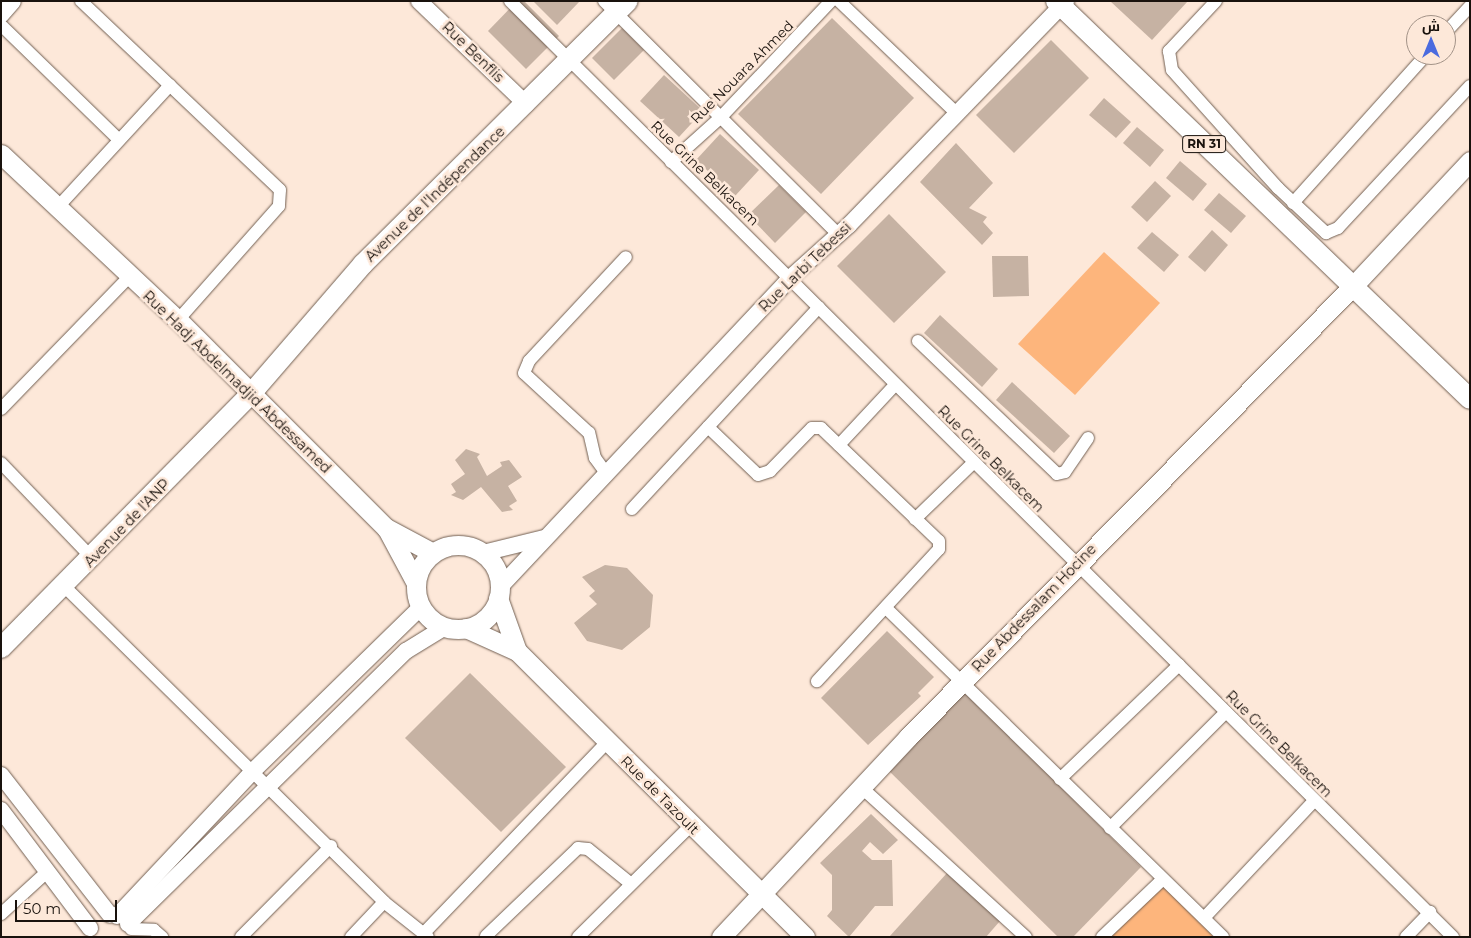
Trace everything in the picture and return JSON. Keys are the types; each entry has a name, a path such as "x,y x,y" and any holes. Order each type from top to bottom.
{"main road":[{"name":"RN 31","path":"1062,3 1470,399"},
{"name":"Avenue de l'Indépendance","path":"250,395 363,264 526,104 569,59 616,5"},
{"name":"Rue Hadj Abdelmadjid Abdessamed","path":"1,154 129,277 178,320 250,395 386,528 433,553"},
{"name":"Rue Abdessalam Hocine","path":"720,937 1075,564 1354,285 1470,161"},
{"name":"Avenue de l'ANP","path":"1,648 93,559 250,395"},
{"name":"Rue Hadj Abdelmadjid Abdessamed","path":"386,528 416,583"},
{"path":"458,545 483,553 492,562 499,592 486,618 466,628 445,627 421,607 416,583 433,553 458,545"},
{"name":"Rue de Tazoult","path":"499,592 517,651"},
{"name":"Rue de Tazoult","path":"466,628 517,651 805,937"}],"street":[{"path":"1,15 14,1"},
{"path":"81,1 276,184 281,194 279,206 178,320"},
{"name":"Rue Benflis","path":"419,1 526,104"},
{"name":"Rue Grine Belkacem","path":"510,1 790,278 973,463 1179,664 1314,802 1430,912 1453,937"},
{"name":"Rue Nouara Ahmed","path":"671,162 721,117 831,1"},
{"path":"839,1 956,113"},
{"path":"1216,1 1169,51 1170,65 1183,86 1293,203 1330,233 1470,86"},
{"name":"Rue Larbi Tebessi","path":"499,592 606,474 790,278 838,235 1062,3"},
{"path":"616,5 721,117 838,235"},
{"path":"1456,21 1470,6"},
{"path":"1,25 117,138"},
{"path":"1293,203 1417,65"},
{"path":"57,208 117,138 170,85"},
{"path":"606,474 595,458 589,433 524,372 529,361 626,257"},
{"path":"1,409 129,277"},
{"path":"632,509 819,307"},
{"path":"918,341 1057,474 1064,472 1088,438"},
{"path":"839,445 895,385"},
{"path":"708,427 758,475 770,471 813,427 839,445 915,519 940,547 817,681"},
{"path":"1,463 93,559"},
{"path":"915,519 973,463"},
{"path":"483,553 549,537"},
{"path":"64,586 332,846 384,902 426,935 607,742"},
{"path":"123,924 254,770 421,607"},
{"path":"886,608 963,680 1060,779 1223,937"},
{"path":"123,924 270,786 406,651 445,627"},
{"path":"1060,779 1179,664"},
{"path":"1110,828 1226,712"},
{"path":"1,775 7,794 123,924"},
{"path":"861,787 1026,937"},
{"path":"1204,918 1314,802"},
{"path":"1,810 48,871 87,932 123,924 154,930 162,937"},
{"path":"578,937 630,883 691,825"},
{"path":"241,937 332,846"},
{"path":"486,936 578,848 588,849 630,883"},
{"path":"1,914 48,871"},
{"path":"1102,937 1163,879"},
{"path":"351,937 384,902"},
{"path":"1406,937 1430,912"}],"shaded area":[{"path":"1104,252 1160,303 1075,395 1018,344"},
{"path":"1163,886 1214,937 1110,937"}],"building":[{"path":"517,1 524,1 559,36 526,69 488,31"},
{"path":"533,1 580,1 557,25"},
{"path":"1110,1 1188,1 1152,40"},
{"path":"832,18 914,98 821,194 738,114"},
{"path":"622,28 644,50 614,80 592,58"},
{"path":"1051,40 1089,78 1014,153 976,115"},
{"path":"664,75 703,111 679,137 640,101"},
{"path":"1104,98 1131,122 1116,138 1089,115"},
{"path":"1137,127 1164,150 1150,167 1123,143"},
{"path":"720,134 759,170 735,196 696,160"},
{"path":"956,143 993,183 969,208 987,217 983,222 993,233 982,245 920,182"},
{"path":"1180,161 1207,184 1193,201 1166,178"},
{"path":"1155,181 1171,196 1147,222 1131,207"},
{"path":"779,185 806,212 775,243 748,215"},
{"path":"1219,193 1246,216 1231,233 1204,210"},
{"path":"889,214 946,272 894,323 837,266"},
{"path":"1212,230 1228,245 1205,272 1188,257"},
{"path":"1152,232 1179,255 1164,272 1137,248"},
{"path":"992,256 1028,256 1029,296 993,297"},
{"path":"940,315 998,369 982,387 924,333"},
{"path":"1012,382 1070,436 1054,453 996,400"},
{"path":"466,449 480,454 477,457 487,476 502,466 500,462 509,460 522,477 508,486 517,501 509,506 513,510 502,512 481,487 463,500 451,495 456,492 451,484 465,474 455,460"},
{"path":"605,565 627,568 653,595 650,627 622,650 587,641 574,623 597,604 589,596 595,591 582,577"},
{"path":"887,631 934,677 918,693 921,696 868,745 821,698"},
{"path":"470,673 566,767 501,832 405,738"},
{"path":"964,691 1141,867 1073,937 1058,937 886,768"},
{"path":"871,814 898,840 883,854 870,842 862,851 872,860 892,860 893,906 875,906 849,937 827,916 832,910 832,875 820,863"},
{"path":"947,873 1000,921 986,937 889,937"}]}
